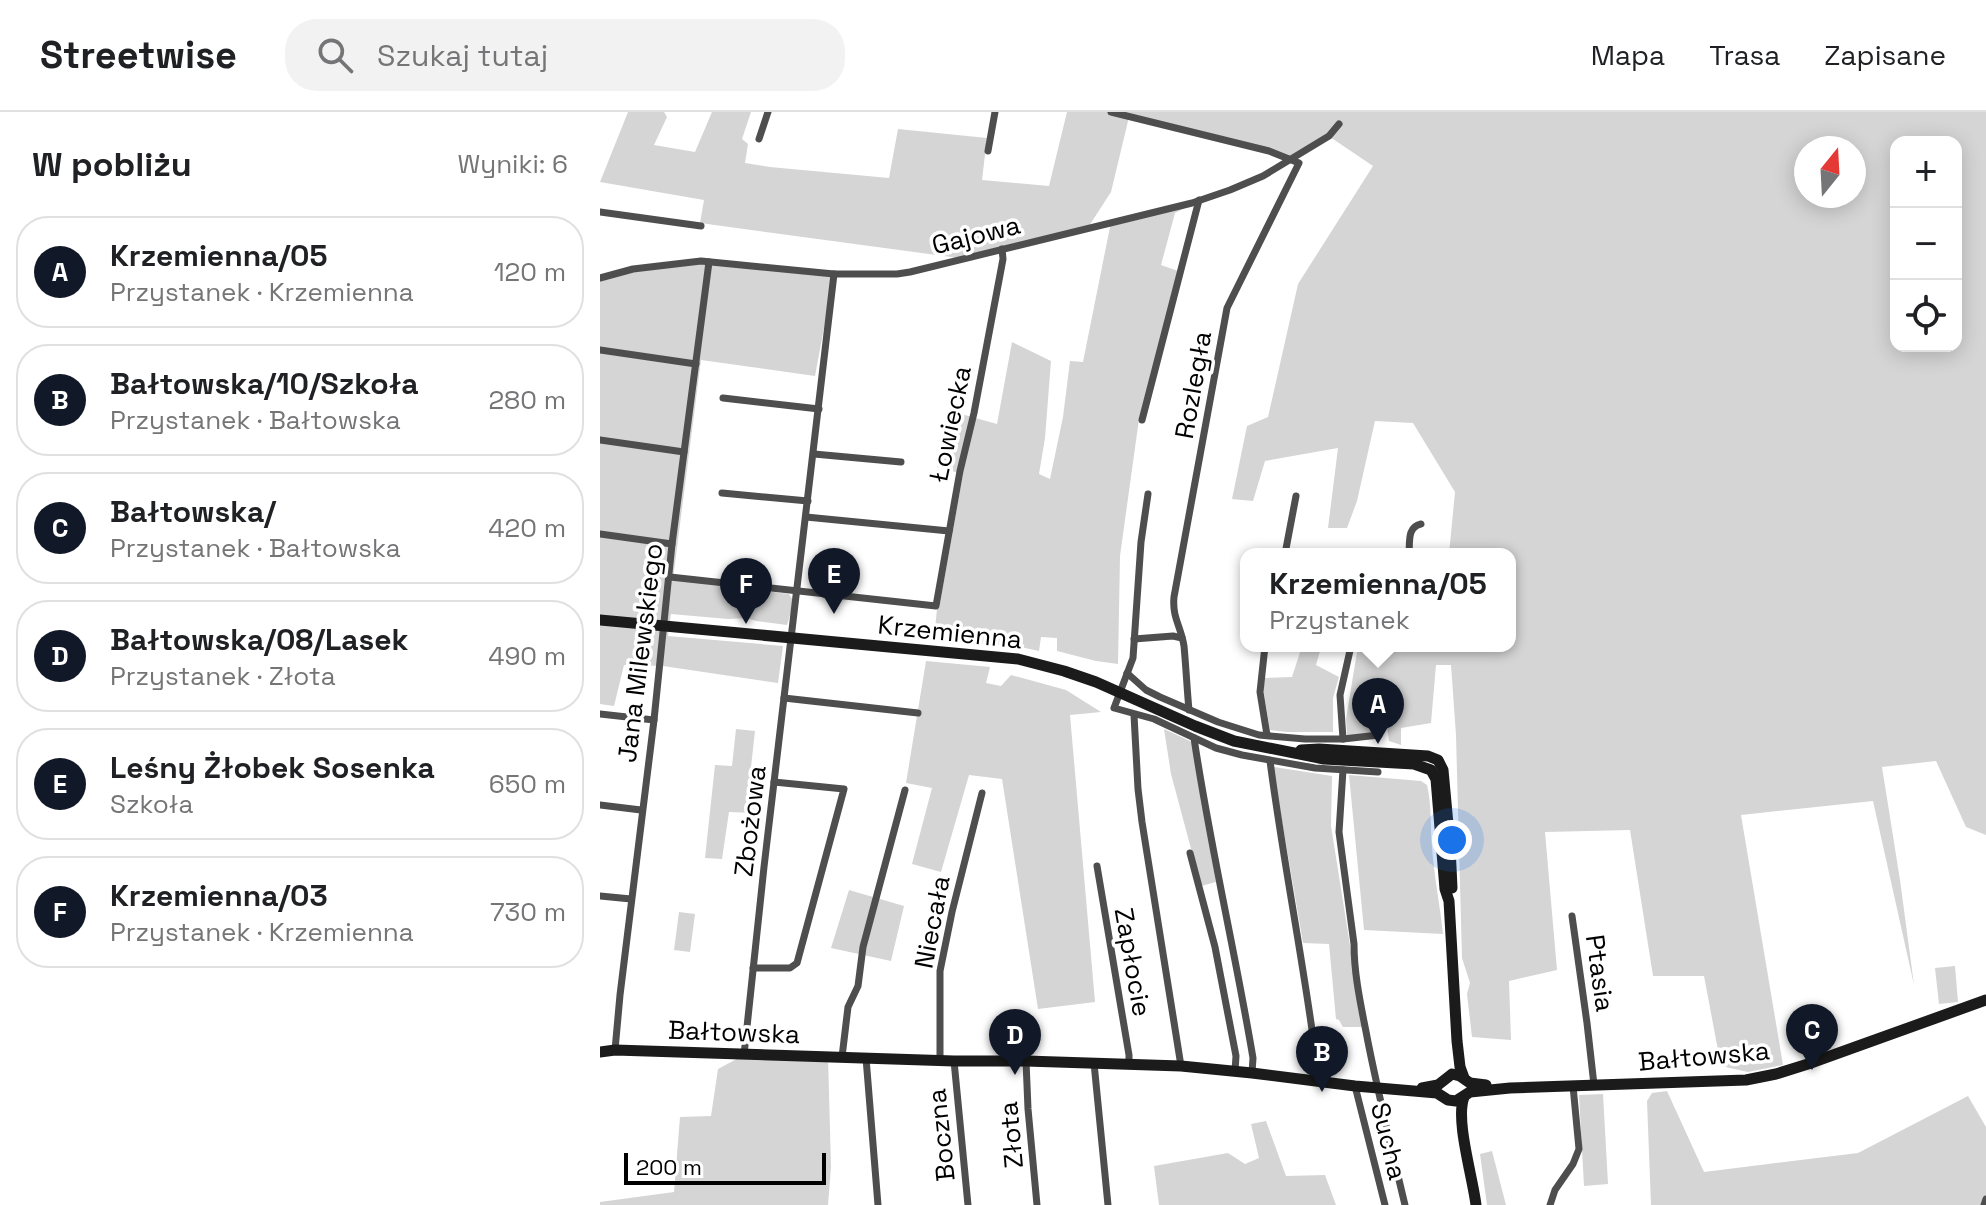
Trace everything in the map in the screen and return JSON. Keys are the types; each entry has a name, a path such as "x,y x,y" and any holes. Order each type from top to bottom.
{"main road":[{"name":"Krzemienna","path":"600,620 1018,659 1064,671 1119,691 1234,741 1281,751 1319,749 1428,756 1438,760 1443,770 1450,846 1452,888 1449,901 1457,1041 1465,1088 1461,1108 1463,1135"},
{"name":"Bałtowska","path":"1465,1088 1746,1080 1776,1074 1986,1000"},
{"name":"Krzemienna","path":"1445,1079 1452,1066 1457,1041"},
{"name":"Bałtowska","path":"600,1052 1181,1066 1437,1093 1446,1098"},
{"path":"1446,1098 1456,1101 1465,1088 1456,1074 1445,1079 1441,1090 1446,1098 1452,1104 1463,1135 1476,1205"},
{"name":"Bałtowska","path":"1405,1091 1435,1085 1445,1079"}],"street":[{"path":"759,139 768,112"},
{"path":"988,151 995,112"},
{"path":"1111,112 1290,158"},
{"name":"Gajowa","path":"600,278 633,269 701,261 834,274 897,274 1230,190 1263,176 1329,136 1339,124"},
{"name":"Rozległa","path":"1189,710 1182,638 1172,610 1174,597 1227,308 1299,163 1290,158"},
{"path":"1142,420 1199,200"},
{"path":"600,212 701,226"},
{"name":"Łowiecka","path":"797,592 936,606 1003,259 1002,249"},
{"name":"Jana Milewskiego","path":"615,1050 672,544 709,262"},
{"name":"Zbożowa","path":"744,1055 834,274"},
{"path":"600,350 696,364"},
{"path":"723,398 819,409"},
{"path":"600,440 684,452"},
{"path":"814,454 901,462"},
{"path":"722,493 808,501"},
{"path":"1148,494 1141,542 1133,658 1114,708 1154,719 1216,748 1315,768 1378,772"},
{"path":"1286,548 1296,496"},
{"path":"806,517 949,531"},
{"path":"1410,548 1413,527 1421,524"},
{"path":"600,534 672,544"},
{"path":"670,577 797,592"},
{"path":"1134,639 1182,638"},
{"path":"1264,652 1260,692 1267,735"},
{"path":"1343,739 1340,695 1350,652"},
{"path":"1127,673 1146,690 1241,730 1305,739 1379,735"},
{"path":"784,698 918,713"},
{"path":"600,714 654,720"},
{"path":"1134,715 1142,822 1181,1066"},
{"path":"1194,738 1253,1058 1252,1073"},
{"path":"1270,761 1319,1081"},
{"path":"1343,770 1339,832 1354,961 1378,1088 1405,1205"},
{"path":"753,968 790,968 797,963 844,789 774,782"},
{"path":"842,1057 848,1007 858,986 863,947 905,790"},
{"name":"Niecała","path":"940,1060 940,971 982,793"},
{"path":"600,805 641,810"},
{"path":"1190,853 1215,947 1236,1056 1235,1071"},
{"name":"Zapłocie","path":"1097,866 1129,1064"},
{"path":"600,896 631,899"},
{"name":"Ptasia","path":"1572,916 1594,1085"},
{"path":"866,1058 878,1205"},
{"name":"Boczna","path":"954,1061 968,1205"},
{"name":"Złota","path":"1026,1061 1037,1205"},
{"path":"1094,1063 1108,1205"},
{"name":"Sucha","path":"1355,1086 1385,1205"},
{"path":"1550,1205 1555,1190 1579,1149 1573,1086"},
{"path":"1984,1205 1986,1199"}],"shaded area":[{"path":"628,112 664,112 667,117 654,145 695,152 712,112 751,112 742,139 748,144 745,163 889,178 898,129 987,138 982,180 1049,186 1067,112 1986,112 1986,835 1966,827 1936,761 1882,767 1914,985 1873,801 1741,815 1783,1065 1748,1072 1721,1066 1704,976 1653,976 1630,830 1545,832 1557,970 1509,981 1511,1040 1472,1037 1467,994 1470,983 1462,958 1451,665 1436,665 1431,723 1401,728 1401,745 1389,741 1387,727 1376,724 1373,733 1347,736 1346,719 1357,652 1516,652 1516,548 1450,548 1455,492 1413,423 1375,421 1357,501 1347,528 1328,528 1338,448 1265,461 1253,501 1232,499 1247,426 1268,417 1298,284 1373,166 1330,137 1290,158 1129,117 1111,192 1089,226 1199,201 1175,213 1161,265 1178,271 1139,419 1120,556 1118,664 1057,651 1057,638 1041,637 1039,651 934,638 963,474 937,467 947,410 997,424 1012,342 1051,361 1039,474 1050,479 1063,417 1070,361 1083,362 1110,227 1088,228 966,259 700,223 704,200 600,182"},
{"path":"701,261 834,274 815,376 701,360 673,579 789,594 794,602 787,625 748,618 671,614 668,636 783,646 778,683 663,666 624,665 614,706 600,704 600,278 633,269"},
{"path":"1300,652 1320,652 1316,665 1339,677 1333,698 1333,732 1270,730 1263,688 1265,678 1292,677"},
{"path":"926,661 990,667 986,683 1001,686 1011,675 1066,690 1101,712 1070,715 1095,1002 1038,1009 1002,779 969,775 941,872 912,864 932,788 906,783"},
{"path":"736,729 755,731 751,767 759,768 753,813 729,812 722,859 705,858 715,765 732,766"},
{"path":"1164,729 1192,742 1216,882 1201,886 1171,774"},
{"path":"1274,767 1332,776 1331,826 1363,1027 1343,1027 1336,1019 1329,944 1303,943"},
{"path":"1349,775 1421,781 1427,785 1443,934 1364,930"},
{"path":"849,890 904,906 891,961 831,948"},
{"path":"679,912 695,914 690,952 674,950"},
{"path":"1955,966 1958,1002 1939,1004 1935,968"},
{"path":"744,1055 828,1056 831,1167 828,1205 600,1205 600,1202 674,1192 680,1117 711,1116 718,1069"},
{"path":"1667,1091 1704,1172 1858,1153 1968,1096 1986,1127 1986,1205 1651,1205 1647,1101 1652,1093"},
{"path":"1603,1094 1608,1184 1584,1186 1579,1095"},
{"path":"1266,1121 1286,1176 1325,1175 1336,1205 1159,1205 1154,1166 1228,1153 1245,1164 1259,1158 1251,1124"},
{"path":"1492,1151 1506,1205 1487,1205 1480,1154"}],"place":[{"name":"Leśny Żłobek Sosenka","path":"834,614"},
{"name":"Krzemienna/03","path":"746,624"},
{"name":"Krzemienna/05","path":"1378,744"},
{"name":"Bałtowska/","path":"1812,1070"},
{"name":"Bałtowska/08/Lasek","path":"1015,1075"},
{"name":"Bałtowska/10/Szkoła","path":"1322,1092"}]}
